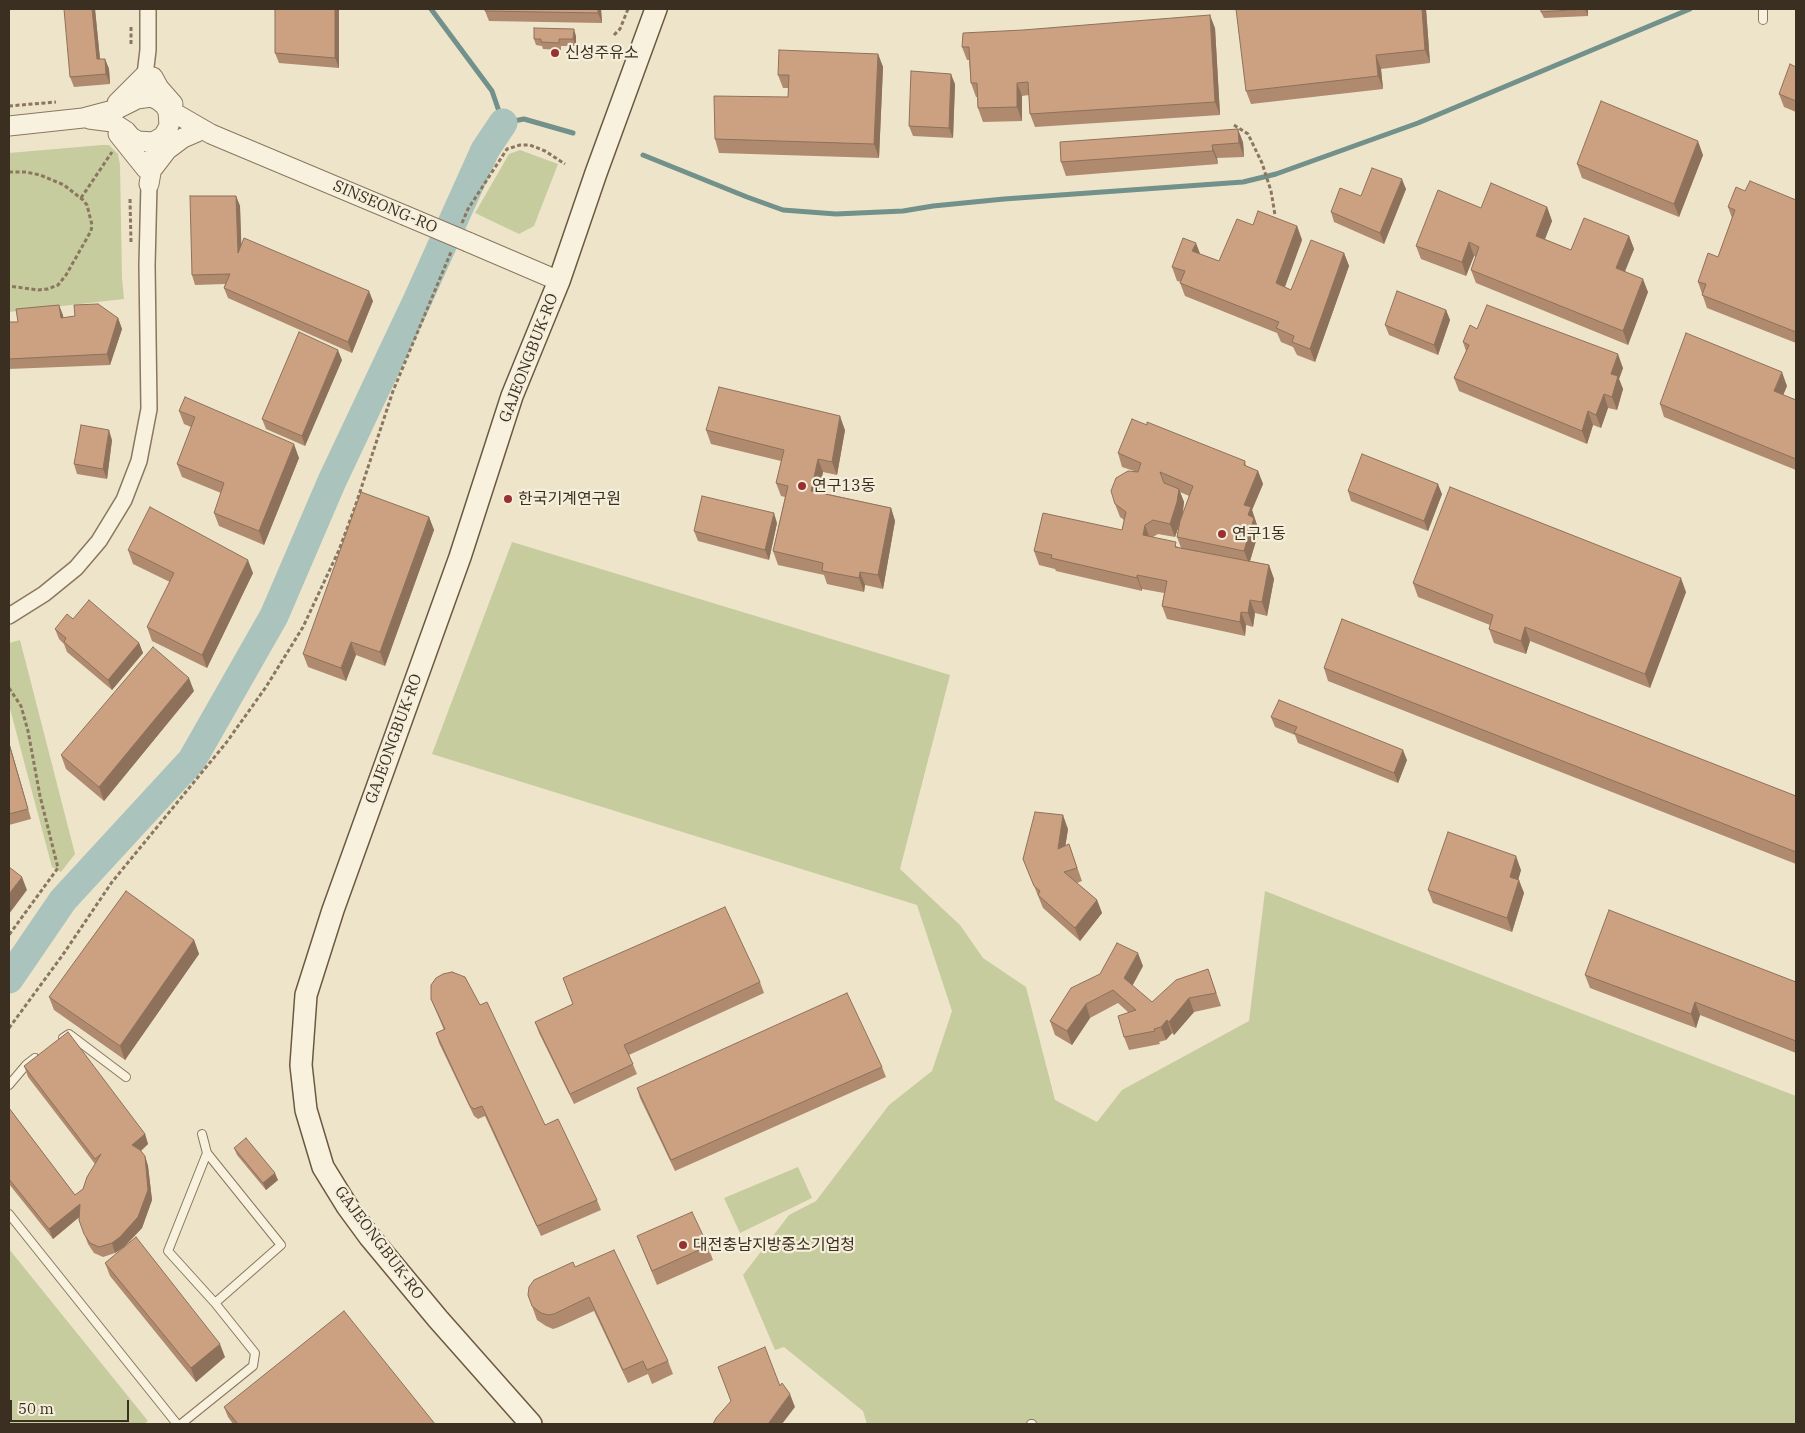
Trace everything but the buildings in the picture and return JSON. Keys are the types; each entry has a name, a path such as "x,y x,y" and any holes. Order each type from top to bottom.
{"main road":[{"name":"GAJEONGBUK-RO","path":"530,1424 438,1319 369,1236 347,1206 323,1167 306,1110 301,1065 306,995 332,910 460,557 512,396 559,281 599,164 656,9"}],"street":[{"path":"9,616 44,594 76,568 99,541 124,500 139,461 149,409 147,265 149,174 155,150 169,126 168,111 161,102 149,76 148,9"},
{"path":"149,76 124,115 132,136 142,151 149,174"},
{"path":"96,117 118,102 149,76"},
{"path":"149,76 171,102 201,130"},
{"path":"9,126 96,117 134,101 151,97 201,130"},
{"path":"96,117 112,122 145,143 153,142 163,136 181,131 201,130"},
{"path":"96,117 122,137 149,174"},
{"path":"149,174 167,150 182,138 201,130"},
{"name":"SINSEONG-RO","path":"201,130 559,281"}],"lane":[{"path":"1763,9 1763,20"},
{"path":"54,1044 69,1034 126,1078"},
{"path":"9,1085 26,1065 40,1055"},
{"path":"202,1134 207,1153 281,1245 215,1303"},
{"path":"181,1424 254,1366 254,1353 215,1303 168,1251 207,1153"},
{"path":"9,1214 177,1424"}],"path":[{"path":"614,35 620,29 628,9"},
{"path":"9,106 57,102"},
{"path":"1234,125 1248,134 1262,163 1271,191 1274,215"},
{"path":"9,1028 62,956 112,882 226,743 266,687 303,627 339,550 393,391 460,239 468,209 507,149 520,144 530,145 565,164"},
{"path":"81,198 115,147"},
{"path":"9,172 26,172 40,175 64,186 81,198 87,205 92,224 91,231 62,280 53,288 32,290 9,286"},
{"path":"130,199 131,244"},
{"path":"9,688 21,706 28,731 40,796 58,868 9,935"}],"green space":[{"path":"109,145 118,154 120,165 124,299 9,312 9,153"},
{"path":"520,150 558,164 534,226 519,234 475,213 509,154"},
{"path":"512,542 950,675 900,869 960,925 983,958 1026,987 1055,1100 1097,1122 1122,1090 1249,1021 1265,891 1796,1096 1796,1424 867,1424 863,1411 784,1347 775,1350 743,1275 789,1215 816,1201 889,1105 932,1071 952,1011 917,905 432,754"},
{"path":"20,640 75,854 61,872 52,867 9,705 9,643"},
{"path":"798,1167 812,1198 740,1233 724,1198"},
{"path":"9,1249 148,1421 144,1424 9,1424"}],"waterway":[{"path":"431,9 492,91 503,123 524,119 573,133"},
{"path":"643,155 783,210 836,214 903,211 1004,199 1243,182 1276,174 1418,123 1690,9"},
{"path":"9,979 63,900 192,760 274,616 332,481 417,301 485,150 503,123"}],"place":[{"name":"신성주유소","path":"555,53"},
{"name":"연구13동","path":"802,486"},
{"name":"한국기계연구원","path":"508,499"},
{"name":"연구1동","path":"1222,534"},
{"name":"대전충남지방중소기업청","path":"683,1245"}]}
